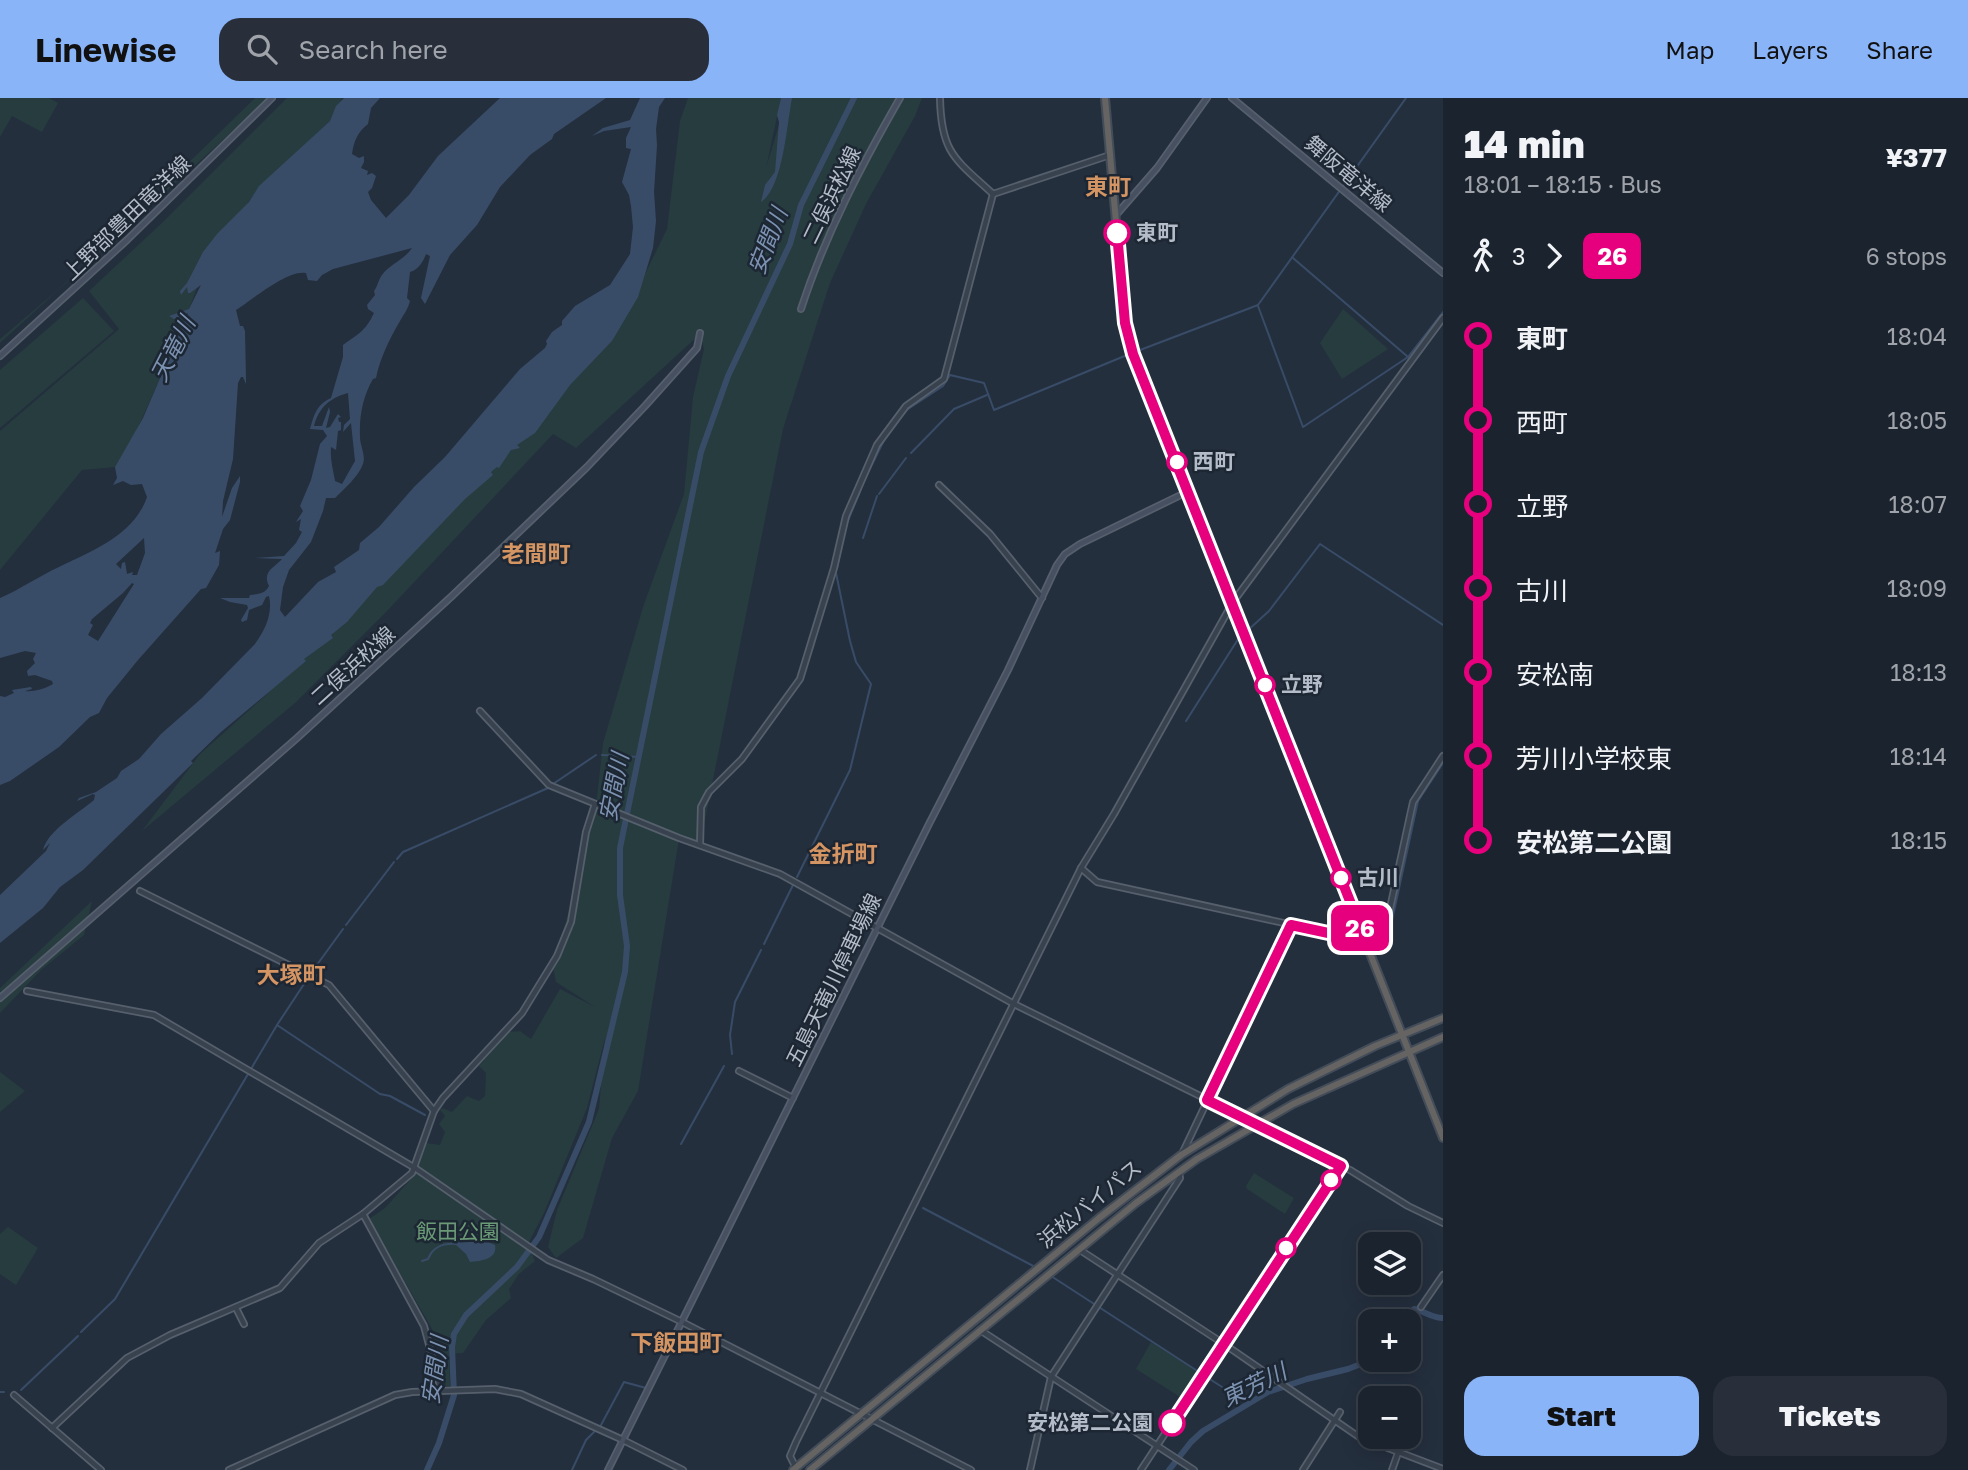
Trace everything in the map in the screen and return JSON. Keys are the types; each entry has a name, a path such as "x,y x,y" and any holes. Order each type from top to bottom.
{"highway":[{"path":"1105,98 1125,323 1133,352 1443,1138"},
{"name":"浜松バイパス","path":"795,1469 1099,1218 1181,1155 1322,1071 1443,1018"},
{"name":"浜松バイパス","path":"810,1470 1136,1203 1179,1172 1219,1145 1337,1082 1443,1037"}],"main road":[{"name":"上野部豊田竜洋線","path":"0,356 127,240 272,98"},
{"name":"二俣浜松線","path":"801,309 821,252 900,98"},
{"path":"1115,215 1157,168 1207,98"},
{"name":"舞阪竜洋線","path":"1233,98 1443,273"},
{"name":"二俣浜松線","path":"0,998 297,738 462,587 587,467 645,406 697,348 700,333"},
{"name":"五島天竜川停車場線","path":"608,1470 1008,670 1057,565 1072,549 1189,491"}],"street":[{"path":"940,98 942,129 948,149 962,166 993,194"},
{"path":"993,194 1110,155"},
{"path":"699,845 700,812 709,792 742,759 800,679 834,568 846,516 877,445 906,407 944,379 993,194"},
{"path":"795,1469 790,1460 792,1451 1081,867 1114,814 1233,602 1443,318"},
{"path":"939,485 990,534 1042,597"},
{"path":"480,711 549,785 634,820 780,874 1014,1004 1341,1166 1408,1206 1443,1223"},
{"path":"1081,867 1097,882 1365,939 1378,932 1387,922 1413,802 1443,756"},
{"path":"52,1428 120,1362 170,1335 274,1292 318,1243 363,1214 415,1168 435,1111 443,1098 522,1013 557,957 571,922 586,832 594,803"},
{"path":"140,891 329,985 435,1111"},
{"path":"1181,1155 1291,925"},
{"path":"27,990 154,1015 415,1168 548,1260 682,1322 971,1470"},
{"path":"739,1071 793,1098"},
{"path":"1141,1470 1341,1166"},
{"path":"1030,1470 1051,1377 1180,1178 1179,1172"},
{"path":"363,1214 425,1326 440,1391"},
{"path":"1080,1250 1359,1437 1443,1469"},
{"path":"1421,1307 1443,1275"},
{"path":"236,1308 244,1324"},
{"path":"980,1331 1194,1470"},
{"path":"229,1470 382,1400 404,1393 495,1389 521,1394 683,1470"},
{"path":"14,1395 101,1470"},
{"path":"1303,1470 1340,1412"},
{"path":"1392,1470 1398,1453"}],"green space":[{"path":"0,98 49,98 58,103 42,132 12,116 0,137"},
{"path":"255,98 269,98 0,343 0,339 59,289"},
{"path":"287,98 342,98 330,121 258,189 209,245 180,334 136,432 115,467 82,470 0,570 0,431 119,329 89,291 163,222"},
{"name":"飯田公園","path":"688,98 781,98 766,168 787,98 922,98 915,116 866,204 830,283 783,429 700,845 679,839 638,1091 612,1138 583,1238 556,1258 548,1247 557,1210 599,1109 605,1038 587,1108 544,1213 528,1244 535,1261 519,1274 509,1289 511,1298 486,1320 463,1353 449,1354 450,1386 446,1386 432,1329 369,1219 385,1208 420,1169 418,1168 425,1143 440,1145 445,1132 439,1124 445,1116 440,1110 442,1108 452,1112 467,1096 479,1101 485,1096 486,1073 479,1066 508,1032 520,1031 531,1039 560,989 595,1007 556,982 553,967 587,846 597,797 603,743 643,607 684,494 693,397 704,349 700,334 576,448 553,434 389,609 295,703 142,831 200,754 265,696 612,341 667,229 680,121"},
{"path":"83,298 114,331 0,428 0,370"},
{"path":"1343,309 1388,349 1342,379 1320,343"},
{"path":"92,901 84,935 41,970 0,1013 0,988"},
{"path":"0,1072 25,1091 0,1112"},
{"path":"1254,1173 1294,1198 1285,1214 1247,1189 1246,1186"},
{"path":"8,1227 38,1248 16,1285 0,1274 0,1234"},
{"path":"1151,1342 1201,1374 1185,1400 1136,1369"}],"water":[{"name":"天竜川","path":"344,98 380,98 371,108 368,124 357,137 352,154 359,158 364,156 361,168 368,171 367,175 372,173 376,176 368,192 386,218 409,195 438,156 500,98 606,98 554,134 552,139 530,155 500,187 477,225 450,255 425,304 421,298 430,256 426,254 420,265 410,272 407,298 409,304 386,348 376,378 373,379 362,406 360,440 363,464 355,478 335,498 326,498 311,542 289,570 283,587 280,610 285,617 318,582 336,572 334,567 359,550 360,543 379,527 445,457 520,369 545,348 552,332 562,325 562,321 575,306 610,285 630,254 633,227 631,206 622,182 631,149 626,148 626,138 631,127 604,131 592,136 603,128 630,120 640,98 665,98 659,107 656,129 656,221 653,248 638,297 612,341 570,385 535,433 517,445 520,448 511,450 499,468 491,472 493,475 465,499 383,585 377,587 347,622 331,635 333,638 304,659 306,661 221,732 191,761 193,763 83,870 60,887 43,908 0,943 0,895 46,851 50,843 43,850 46,843 57,829 94,800 95,795 77,801 79,798 96,792 139,759 161,734 202,698 255,644 262,633 269,615 269,596 262,605 249,610 247,620 242,622 247,605 220,598 249,598 250,595 265,591 269,586 268,573 282,559 255,558 284,556 296,543 302,532 299,530 301,519 296,522 303,511 300,506 311,480 320,444 327,436 323,430 310,429 315,415 322,403 331,398 343,357 343,345 364,329 374,313 367,305 375,295 374,291 381,277 412,248 333,269 317,281 308,280 306,273 298,273 270,286 236,310 240,326 243,326 245,331 246,384 241,377 238,383 233,459 222,517 232,488 240,476 240,482 230,520 223,529 215,553 220,551 219,565 206,588 201,589 138,660 107,698 99,713 90,717 59,747 0,785 0,696 14,693 12,690 31,687 32,689 25,691 35,691 53,684 52,681 35,675 28,676 27,671 35,663 33,659 36,653 25,651 0,658 0,598 98,548 122,532 141,510 147,497 142,484 131,485 123,481 113,485 117,478 115,467 143,418 188,313 174,319 169,316 189,309 201,285 190,293 187,287 181,295 180,291 217,234 249,202 259,186 330,121 336,106","holes":["348,393 350,419 344,425 343,432 351,423 355,461 342,484 335,481 331,452 331,447 336,450 338,431 341,430 338,418 341,417 338,414 330,427 326,428 329,407 322,426 314,426 326,404","144,538 145,553 137,575 132,575 133,572 127,574 125,562 122,563 121,569 116,564","134,584 98,641 88,635 93,625 90,623 92,619"]},
{"path":"781,98 792,98 783,154 774,183 761,202 765,185 775,172 779,122 777,115"},
{"path":"459,1240 483,1240 495,1245 495,1250 488,1258 470,1262 456,1245"}],"waterway":[{"name":"安間川","path":"427,1470 439,1443 454,1395 454,1334 466,1315 517,1267 539,1237 589,1122 625,972 627,946 620,895 620,848 701,452 728,376 790,244 801,205 854,98"},
{"path":"905,411 943,386 950,375 984,383 994,410 1258,305 1406,98"},
{"path":"1293,258 1408,357"},
{"path":"1258,306 1303,427 1408,357 1443,312"},
{"path":"911,453 954,409 987,395"},
{"path":"890,431 896,424"},
{"path":"862,485 886,436"},
{"path":"879,494 906,458"},
{"path":"847,523 861,489"},
{"path":"863,538 877,496"},
{"path":"837,568 845,528"},
{"path":"1247,631 1269,611 1320,544 1443,625"},
{"path":"797,877 850,770 871,684 856,662 836,573"},
{"path":"1186,721 1242,633"},
{"path":"553,784 596,755"},
{"path":"602,755 640,757"},
{"path":"1373,940 1391,925 1418,801 1443,763"},
{"path":"397,859 403,852 548,788"},
{"path":"346,925 394,862"},
{"path":"764,944 793,885"},
{"path":"311,973 343,929"},
{"path":"732,1054 730,1035 735,1002 761,950"},
{"path":"81,1332 115,1299 277,1025 308,978"},
{"path":"277,1025 380,1094 390,1096 425,1115"},
{"path":"681,1144 724,1066"},
{"path":"923,1208 1037,1268"},
{"path":"422,1261 428,1259 439,1247 456,1244"},
{"path":"1051,1276 1239,1398"},
{"name":"東芳川","path":"1421,1312 1443,1318"},
{"path":"21,1390 78,1336"},
{"name":"東芳川","path":"1169,1470 1203,1431 1268,1392 1358,1365"},
{"path":"572,1470 586,1440 601,1425 624,1382 646,1388"},
{"name":"東芳川","path":"1245,1400 1250,1403"}],"bus line":[{"name":"26","path":"1117,233 1125,323 1133,354 1365,939 1291,925 1207,1100 1341,1166 1172,1423"}],"place":[{"name":"東町","path":"1117,233"},
{"name":"西町","path":"1177,462"},
{"name":"立野","path":"1265,685"},
{"name":"古川","path":"1341,878"},
{"name":"安松第二公園","path":"1172,1423"}],"district":[{"name":"東町","path":"1108,187"},
{"name":"老間町","path":"536,554"},
{"name":"金折町","path":"843,854"},
{"name":"大塚町","path":"291,975"},
{"name":"下飯田町","path":"676,1343"}]}
